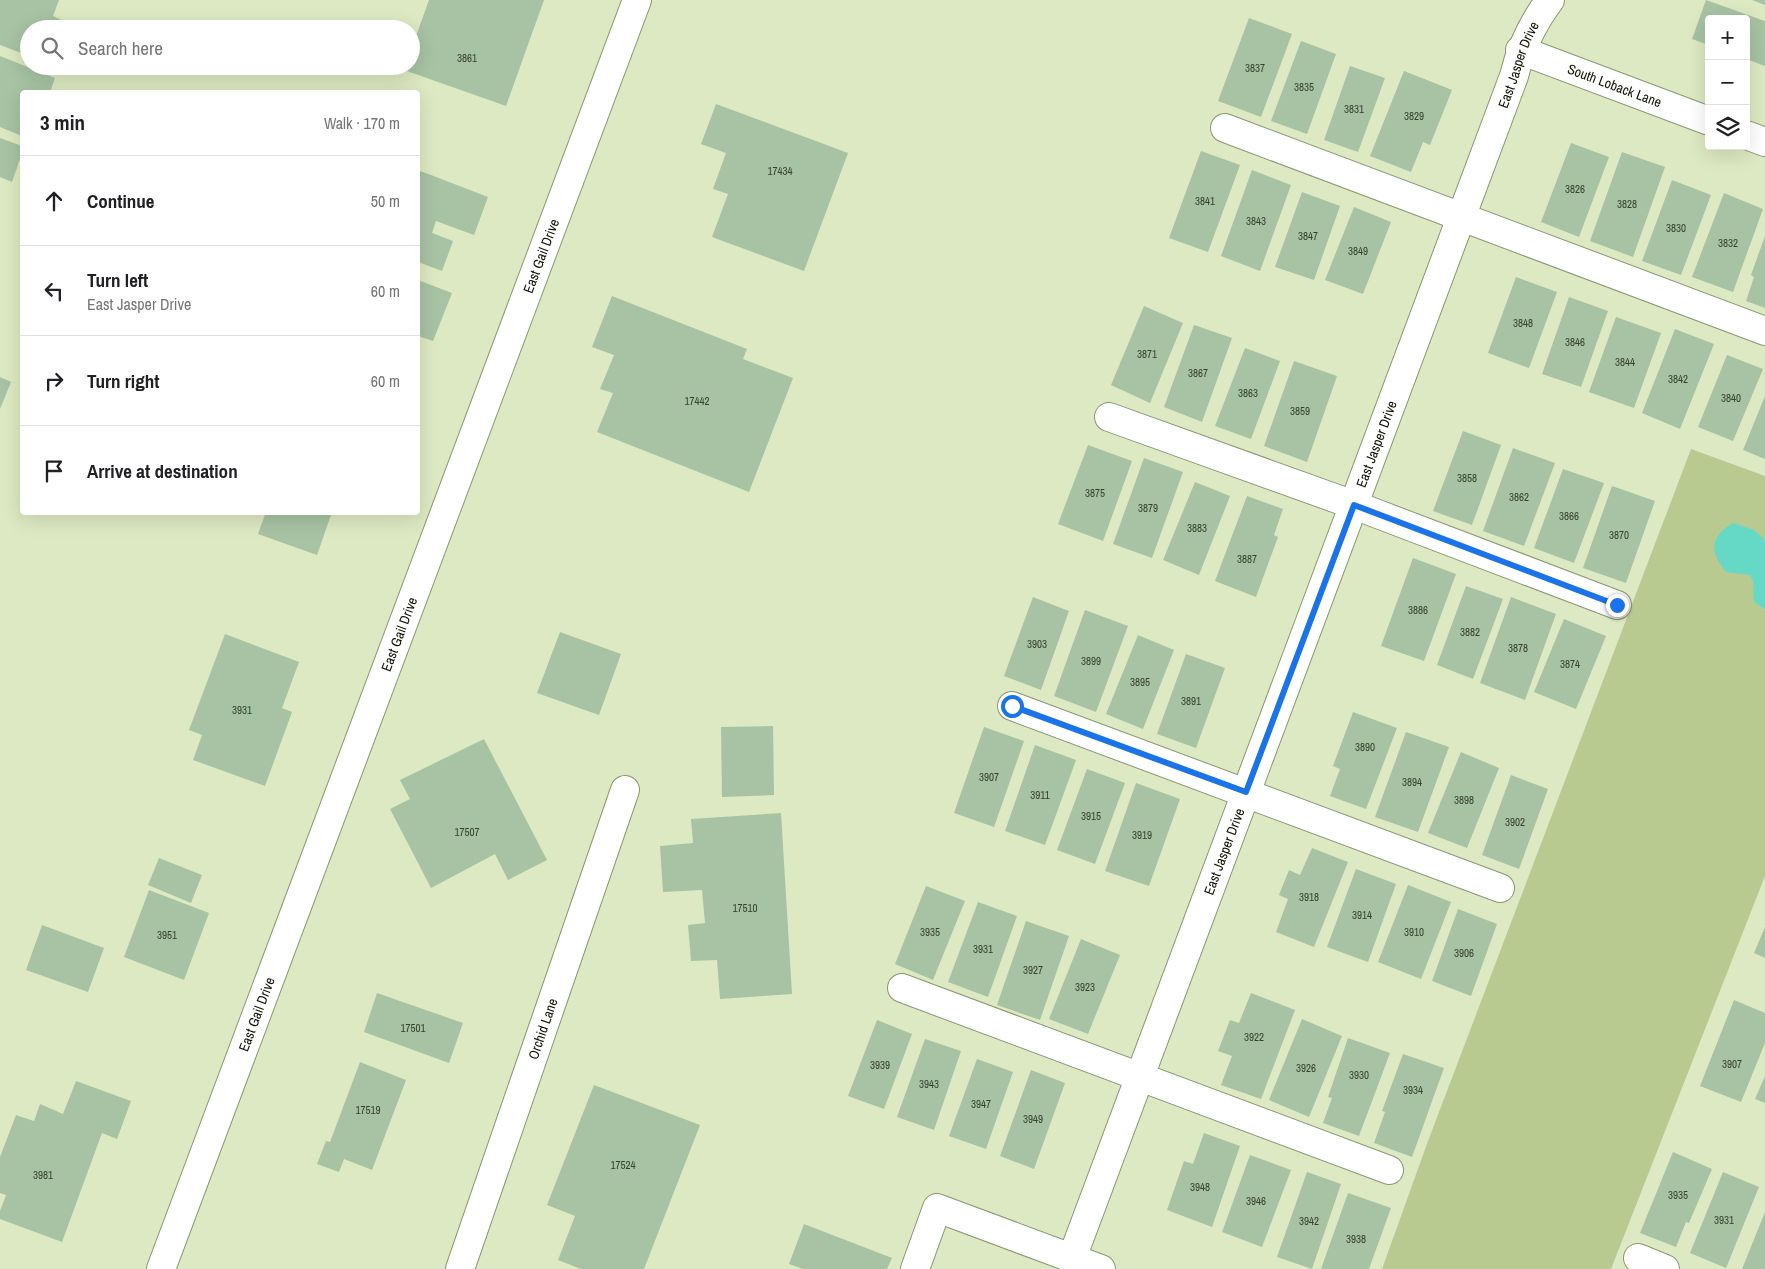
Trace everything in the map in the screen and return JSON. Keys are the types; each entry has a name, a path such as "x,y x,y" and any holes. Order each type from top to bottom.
{"street":[{"name":"East Gail Drive","path":"161,1269 637,0"},
{"name":"East Jasper Drive","path":"1072,1258 1514,76 1520,50 1535,19 1550,0"},
{"name":"South Loback Lane","path":"1520,50 1705,119"},
{"path":"1225,128 1765,331"},
{"path":"1750,136 1765,142"},
{"path":"1109,417 1354,505 1617,605"},
{"path":"1012,706 1500,888"},
{"name":"Orchid Lane","path":"460,1269 625,790"},
{"path":"902,988 1389,1170"},
{"path":"915,1269 937,1208 1101,1269"},
{"path":"1638,1258 1665,1269"}],"green space":[{"path":"1691,449 1765,476 1765,876 1611,1269 1382,1269 1428,1141"}],"water":[{"path":"1733,523 1754,530 1765,540 1765,609 1754,602 1753,581 1750,575 1726,572 1717,558 1715,551 1716,539 1725,528"}],"building":[{"path":"0,0 59,0 53,16 62,20 20,20 20,53 0,45"},
{"path":"429,0 544,0 506,106 418,75 420,75 420,25"},
{"path":"1706,0 1748,15 1705,15 1705,44 1692,39"},
{"path":"1752,0 1765,0 1765,5"},
{"path":"1750,16 1765,21 1765,66 1750,60"},
{"path":"1249,18 1292,34 1261,117 1218,101"},
{"path":"1301,41 1336,54 1307,134 1271,121"},
{"path":"0,56 20,64 20,75 48,75 55,78 51,90 20,90 20,135 0,127"},
{"path":"1350,66 1385,78 1358,152 1324,140"},
{"path":"1404,71 1452,90 1430,145 1423,142 1411,172 1370,156"},
{"path":"716,104 848,153 804,271 712,237 728,194 713,189 726,153 701,144"},
{"path":"0,138 20,145 20,159 12,182 0,177"},
{"path":"1571,143 1609,157 1579,237 1541,222"},
{"path":"1201,151 1240,165 1208,252 1169,238"},
{"path":"1622,152 1665,167 1633,257 1590,241"},
{"path":"1252,170 1291,185 1260,271 1221,256"},
{"path":"420,171 488,197 474,235 436,221 432,233 453,241 442,271 420,263"},
{"path":"1672,180 1711,195 1681,275 1642,261"},
{"path":"1302,192 1340,206 1314,280 1275,267"},
{"path":"1724,193 1763,209 1733,292 1692,277"},
{"path":"1354,207 1391,222 1363,294 1325,280"},
{"path":"1765,236 1765,308 1746,301 1754,277 1751,275"},
{"path":"1516,277 1557,292 1529,368 1488,353"},
{"path":"420,281 452,293 433,341 420,337"},
{"path":"612,296 747,349 743,359 793,378 749,492 597,432 613,393 600,389 614,355 592,347"},
{"path":"1569,297 1608,311 1581,387 1542,374"},
{"path":"1144,306 1183,323 1150,403 1111,385"},
{"path":"1616,317 1661,333 1634,408 1589,392"},
{"path":"1194,325 1232,338 1202,422 1164,407"},
{"path":"1675,329 1714,344 1680,429 1642,413"},
{"path":"1245,348 1280,361 1251,439 1215,426"},
{"path":"1727,355 1763,369 1733,441 1698,427"},
{"path":"1294,361 1337,376 1307,462 1264,446"},
{"path":"0,377 11,382 0,409"},
{"path":"1765,396 1765,459 1743,450"},
{"path":"1463,431 1501,445 1472,525 1433,511"},
{"path":"1088,445 1132,461 1103,541 1058,524"},
{"path":"1513,448 1555,463 1524,546 1483,531"},
{"path":"1144,458 1183,472 1152,558 1113,544"},
{"path":"1563,469 1604,483 1574,563 1534,548"},
{"path":"1195,482 1230,496 1199,575 1163,560"},
{"path":"1612,486 1655,501 1626,583 1583,568"},
{"path":"1247,496 1283,509 1274,535 1278,537 1256,597 1215,581"},
{"path":"265,515 331,515 317,555 258,534"},
{"path":"1413,558 1456,574 1424,661 1381,646"},
{"path":"1466,586 1503,599 1473,679 1437,665"},
{"path":"1033,597 1069,611 1041,690 1004,676"},
{"path":"1511,597 1556,614 1525,700 1480,683"},
{"path":"1085,610 1128,626 1096,712 1054,696"},
{"path":"1564,619 1606,636 1576,709 1534,692"},
{"path":"560,632 621,654 599,715 537,693"},
{"path":"225,634 299,662 282,708 292,712 265,786 193,760 202,735 189,730"},
{"path":"1138,635 1174,650 1143,729 1106,714"},
{"path":"1186,654 1225,668 1196,748 1157,734"},
{"path":"1353,712 1397,728 1366,809 1330,796 1340,769 1333,766"},
{"path":"773,726 774,795 722,797 721,727"},
{"path":"984,727 1024,741 994,827 954,813"},
{"path":"1406,732 1449,747 1418,832 1375,817"},
{"path":"484,739 547,860 508,880 495,854 431,888 390,809 410,799 400,780"},
{"path":"1035,745 1076,760 1045,845 1005,831"},
{"path":"1461,752 1499,768 1467,848 1428,833"},
{"path":"1087,769 1125,783 1095,864 1057,850"},
{"path":"1511,775 1548,789 1519,869 1482,855"},
{"path":"1136,783 1180,799 1149,886 1105,871"},
{"path":"781,813 792,994 720,999 717,960 691,961 688,925 705,923 702,890 663,892 660,846 693,843 691,819"},
{"path":"1312,848 1348,862 1314,947 1276,932 1288,899 1279,895 1289,870 1300,875"},
{"path":"159,858 202,875 191,903 148,885"},
{"path":"1356,869 1396,884 1368,962 1327,947"},
{"path":"1408,885 1451,902 1421,979 1378,962"},
{"path":"926,886 965,901 933,980 895,964"},
{"path":"149,890 209,913 184,980 124,957"},
{"path":"978,902 1017,916 988,997 948,982"},
{"path":"1458,909 1497,924 1471,996 1432,981"},
{"path":"1026,921 1069,936 1040,1020 997,1005"},
{"path":"42,925 104,948 88,992 26,970"},
{"path":"1765,927 1765,958 1754,953"},
{"path":"1081,939 1120,955 1088,1034 1049,1019"},
{"path":"377,993 463,1023 449,1063 364,1032"},
{"path":"1251,993 1295,1010 1261,1099 1221,1085 1232,1056 1218,1051 1230,1020 1239,1023"},
{"path":"1734,1000 1765,1013 1765,1043 1741,1102 1700,1086"},
{"path":"1302,1019 1342,1036 1309,1117 1269,1100"},
{"path":"877,1020 912,1034 884,1109 848,1096"},
{"path":"1348,1038 1390,1053 1359,1136 1323,1123 1332,1098 1328,1097"},
{"path":"925,1039 961,1051 934,1130 897,1117"},
{"path":"1403,1054 1444,1068 1412,1157 1374,1143 1385,1112 1382,1111"},
{"path":"977,1059 1013,1072 986,1149 949,1136"},
{"path":"360,1062 406,1080 372,1170 344,1159 339,1172 317,1164 326,1141 330,1142"},
{"path":"1031,1070 1065,1083 1034,1169 1000,1156"},
{"path":"1765,1076 1765,1103 1755,1099"},
{"path":"76,1081 131,1101 117,1139 102,1133 62,1242 0,1219 0,1211 6,1195 0,1193 0,1157 16,1115 34,1121 40,1104 63,1114"},
{"path":"594,1085 700,1125 644,1269 581,1269 558,1260 575,1216 547,1205"},
{"path":"1204,1133 1240,1146 1212,1227 1167,1210 1184,1161 1193,1164"},
{"path":"1673,1152 1712,1169 1689,1223 1686,1222 1676,1247 1640,1233"},
{"path":"1250,1155 1291,1170 1262,1247 1222,1232"},
{"path":"1307,1172 1341,1184 1312,1269 1277,1257"},
{"path":"1723,1172 1759,1187 1726,1268 1690,1253"},
{"path":"1348,1193 1391,1208 1369,1269 1321,1269"},
{"path":"1765,1212 1765,1269 1742,1269"},
{"path":"804,1224 892,1258 887,1269 803,1269 789,1264"}],"route":[{"path":"1012,706 1246,792 1354,505 1617,605"}]}
